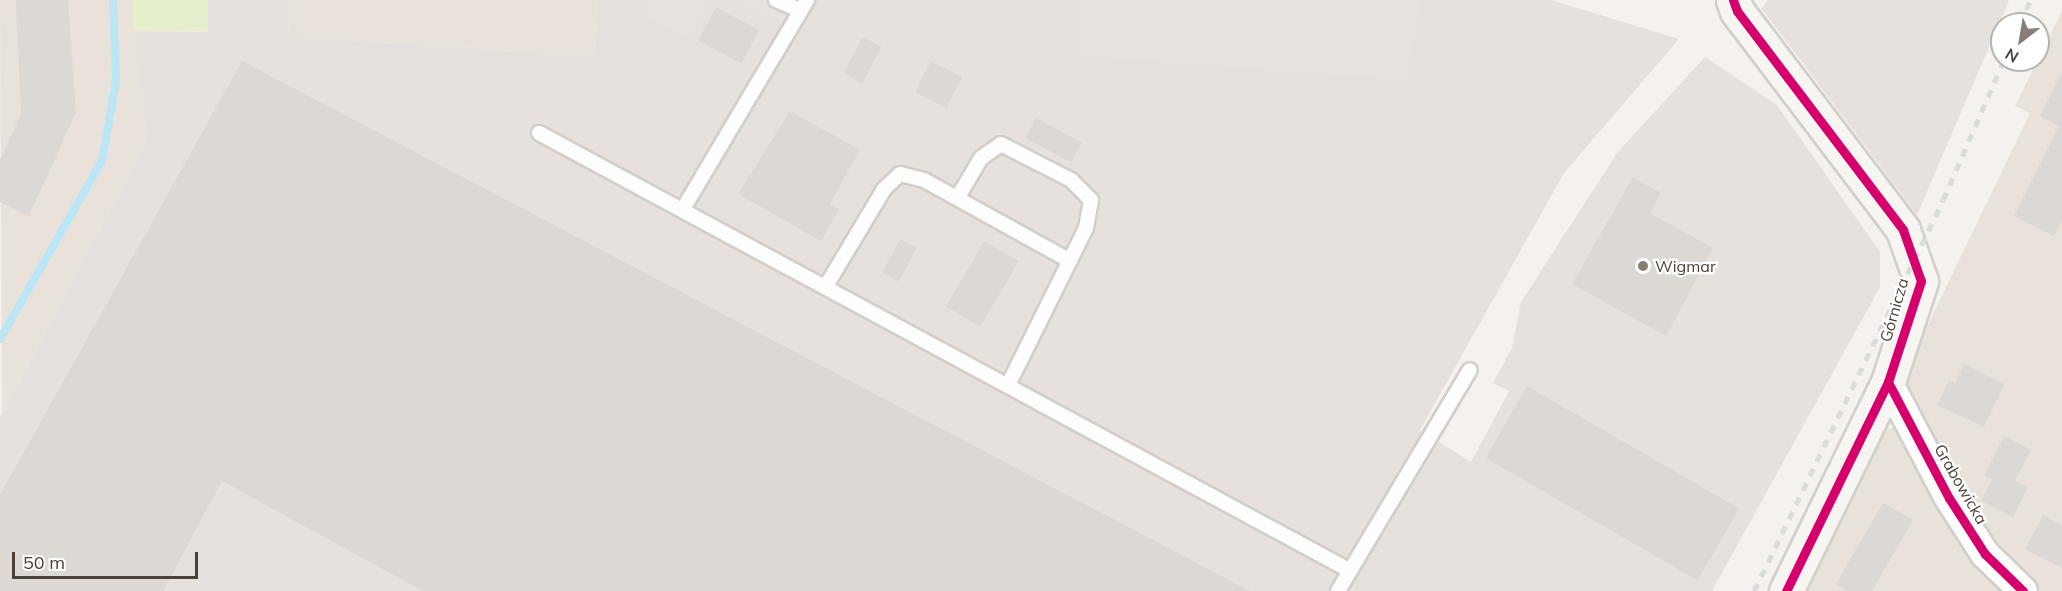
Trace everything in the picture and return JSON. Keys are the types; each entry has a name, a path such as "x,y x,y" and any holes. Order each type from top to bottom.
{"street":[{"name":"Górnicza","path":"1733,0 1737,11 1903,230 1921,281 1888,382 1786,591"},
{"name":"Grabowicka","path":"1888,382 1949,498 1985,554 2023,591"}],"lane":[{"path":"683,209 803,5 776,0"},
{"path":"539,133 1349,570"},
{"path":"958,197 981,158 1001,144 1071,180 1091,200 1086,228 1008,385"},
{"path":"826,286 884,189 900,174 924,180 958,197 1070,261"},
{"path":"1338,591 1470,370"}],"shaded area":[{"path":"0,0 133,0 146,141 2,413"},
{"path":"208,0 290,0 288,36 594,56 597,0 1551,0 1679,39 1564,173 1420,430 1471,462 1509,391 1493,383 1512,348 1521,302 1617,153 1705,57 1777,105 1880,252 1880,287 1712,591 0,591 0,417 146,141 135,31 207,32"},
{"path":"290,0 597,0 594,56 288,36"},
{"path":"647,0 708,0 689,38 645,16"},
{"path":"734,0 792,0 780,21"},
{"path":"1080,0 1422,0 1406,80 1079,56"},
{"path":"1767,0 2009,0 2004,12 1990,12 1990,44 1917,215 1762,9"},
{"path":"2062,11 2062,591 2041,591 1992,543 1960,496 1905,393 1911,360 2030,113 2015,106 2032,72 2050,72 2050,35"},
{"path":"1894,427 1960,545 2003,591 1802,591 1878,432"}],"green space":[{"path":"133,0 208,0 208,31 133,31"}],"building":[{"path":"16,0 68,0 76,112 29,216 0,202 0,159 21,114"},
{"path":"716,7 759,30 741,64 698,41"},
{"path":"863,37 882,47 862,83 844,73"},
{"path":"242,61 1250,591 423,591 222,481 163,591 0,591 0,495"},
{"path":"931,61 962,77 946,108 915,92"},
{"path":"2062,72 2062,221 2054,236 2014,216 2059,126 2040,116"},
{"path":"790,111 860,150 830,204 839,209 821,241 738,194"},
{"path":"1036,118 1082,142 1071,163 1025,138"},
{"name":"Wigmar","path":"1633,177 1661,193 1650,213 1713,248 1666,336 1572,284"},
{"path":"900,239 917,248 899,281 882,273"},
{"path":"984,241 1019,261 981,327 946,307"},
{"path":"1964,364 2005,384 1984,427 1937,405 1949,380 1955,383"},
{"path":"1527,386 1739,508 1698,580 1486,458"},
{"path":"2004,436 2031,450 2015,481 2028,487 2013,517 1981,501 1992,479 1984,476"},
{"path":"1883,503 1913,520 1872,591 1847,591 1836,584"},
{"path":"2043,515 2062,525 2062,568 2025,549"}],"waterway":[{"path":"0,339 102,161 116,81 113,0"}],"railway":[{"path":"2025,12 2030,0"},
{"path":"1754,591 1943,200 1999,72"}],"cycle path":[{"path":"1733,0 1737,11 1903,230 1921,281 1888,382 1786,591"},
{"path":"1888,382 1949,498 1985,554 2023,591"}],"place":[{"name":"Wigmar","path":"1643,266"}]}
